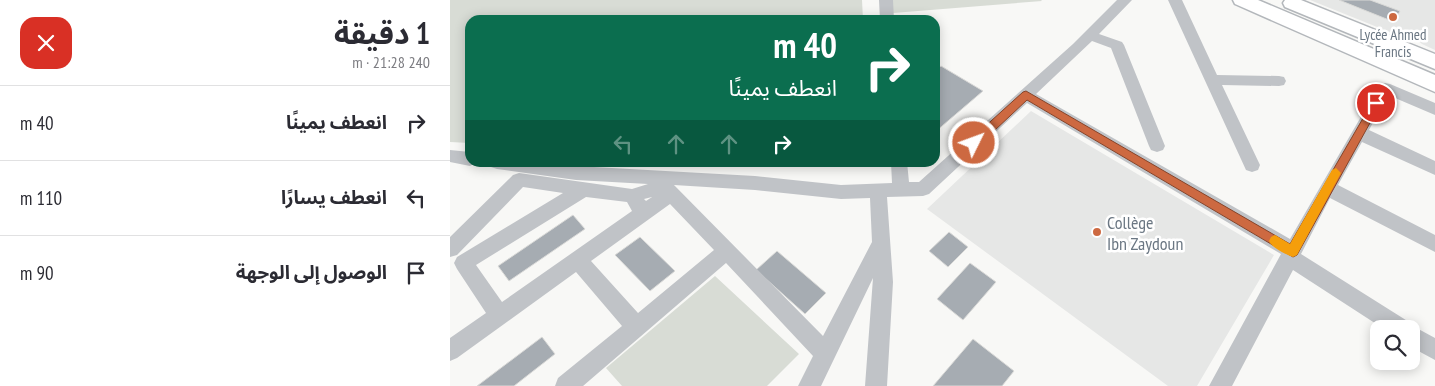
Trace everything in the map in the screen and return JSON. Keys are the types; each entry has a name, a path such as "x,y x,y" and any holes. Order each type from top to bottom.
{"main road":[{"path":"1242,0 1435,84"},
{"path":"1283,0 1435,62"}],"street":[{"path":"886,0 887,15"},
{"path":"533,167 668,186 755,183 842,192 923,189 1026,95 1125,0"},
{"path":"1175,0 1252,165"},
{"path":"1089,35 1117,45 1157,146"},
{"path":"1213,80 1279,81"},
{"path":"1220,386 1327,188 1385,88 1435,109"},
{"path":"1026,95 1291,254 1389,320"},
{"path":"1359,133 1435,168"},
{"path":"450,156 465,158"},
{"path":"899,167 901,190"},
{"path":"450,249 519,180 632,196 668,186"},
{"path":"450,351 644,213 668,186"},
{"path":"668,186 727,251 825,353"},
{"path":"499,316 464,263 584,188"},
{"path":"1327,188 1435,244"},
{"path":"876,386 884,282 878,190"},
{"path":"632,196 644,213"},
{"path":"809,386 881,242"},
{"path":"566,386 727,251"},
{"path":"578,260 637,327"},
{"path":"1420,341 1435,350"}],"shaded area":[{"path":"450,0 862,0 863,15 465,15 465,143 450,142"},
{"path":"892,0 1041,0 1042,1 893,13"},
{"name":"Lycée Ahmed Francis","path":"1310,0 1435,0 1435,50 1422,44 1414,37 1406,34 1392,33"},
{"name":"Collège Ibn Zaydoun","path":"1031,111 1274,255 1197,386 1168,386 927,209"},
{"path":"715,276 799,354 767,386 622,386 606,368"}],"building":[{"path":"1339,0 1370,0 1400,11 1394,22"},
{"path":"940,67 983,91 940,128"},
{"path":"573,215 585,229 509,281 498,266"},
{"path":"949,232 968,247 948,267 929,251"},
{"path":"640,237 675,271 650,291 615,255"},
{"path":"777,251 826,293 805,314 756,270"},
{"path":"970,263 996,282 963,320 937,299"},
{"path":"542,337 555,354 514,386 477,386"},
{"path":"973,339 1014,371 1002,386 933,386"}],"slow traffic":[{"path":"1275,241 1293,251 1336,173"}],"place":[{"name":"Lycée Ahmed Francis","path":"1393,17"},
{"name":"Collège Ibn Zaydoun","path":"1097,232"}],"route":[{"path":"974,143 1026,95 1293,251 1376,103"}]}
